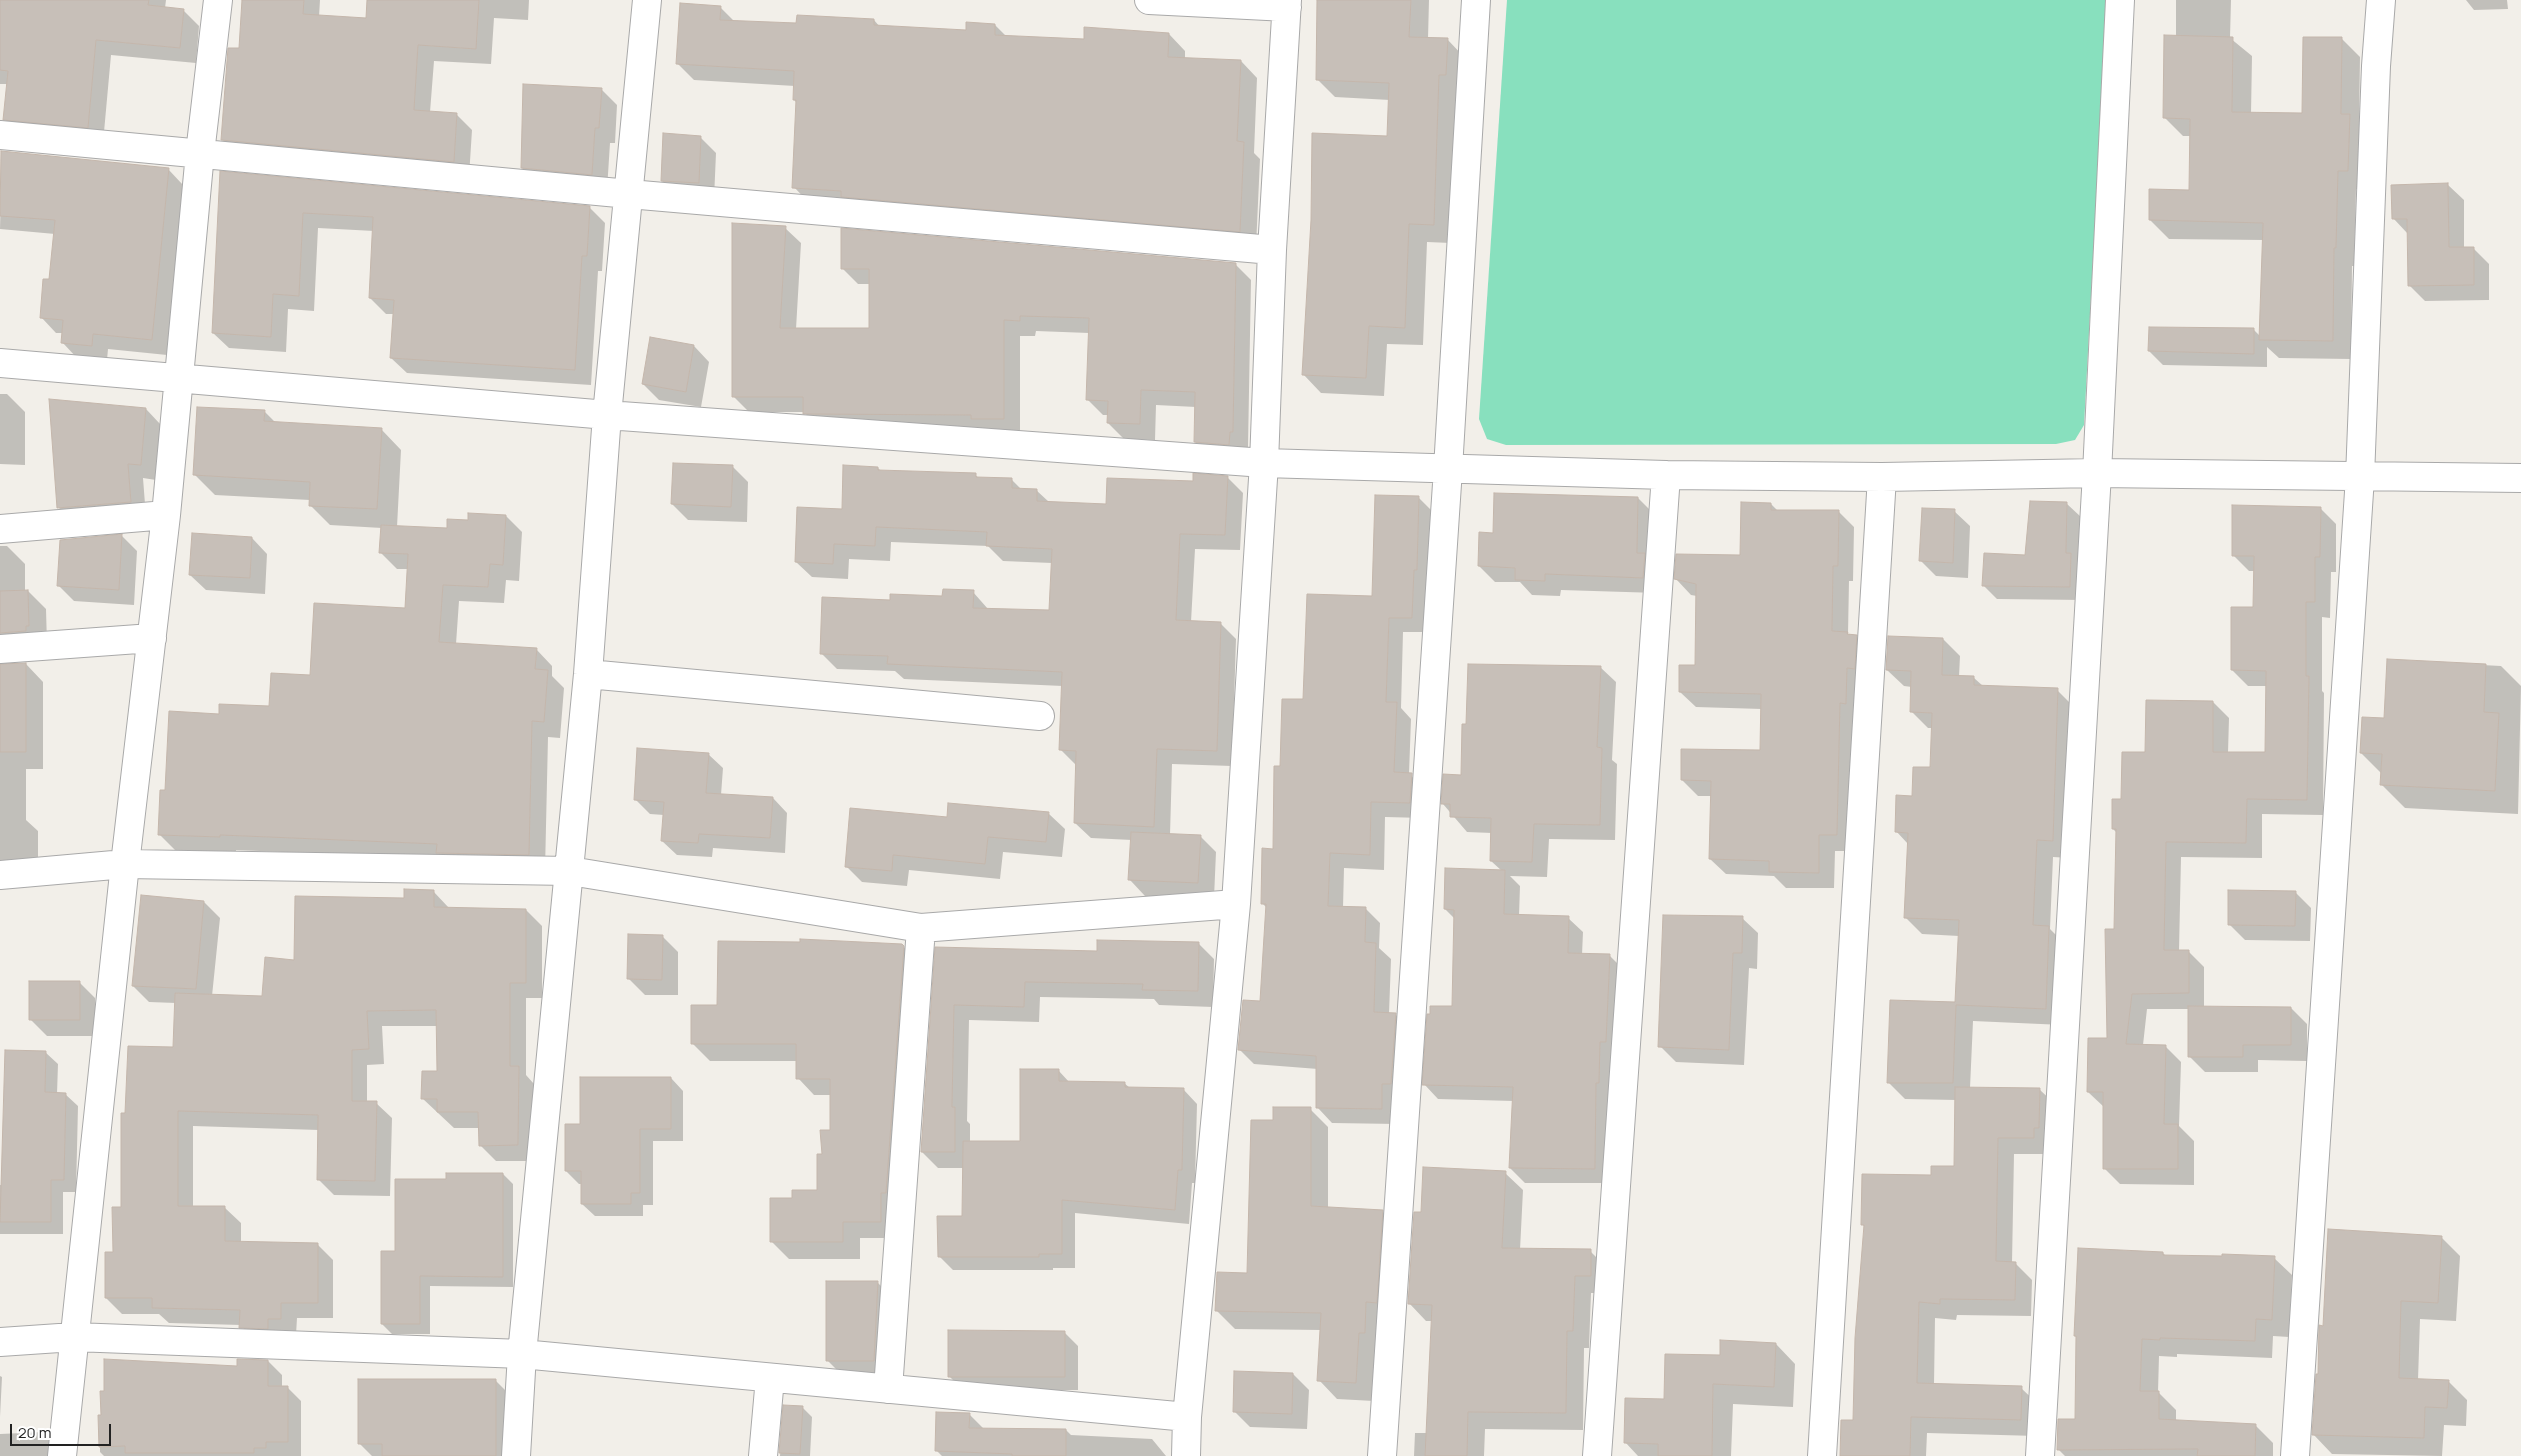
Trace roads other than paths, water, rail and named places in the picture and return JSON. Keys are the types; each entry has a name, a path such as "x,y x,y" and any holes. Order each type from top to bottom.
{"street":[{"path":"62,1456 125,864 166,515 200,153 218,0"},
{"path":"516,1456 522,1354 570,871 588,674 607,415 647,0"},
{"path":"1149,0 1287,4 1272,250 1264,463 1236,904 1187,1417 1186,1456"},
{"path":"1382,1456 1448,469 1476,0"},
{"path":"2040,1456 2097,473 2120,0"},
{"path":"2295,1456 2360,477 2376,66 2381,0"},
{"path":"0,135 629,194 1272,250"},
{"path":"0,363 607,415 1264,463 1666,474 1882,477 2097,473 2521,478"},
{"path":"1597,1456 1666,474"},
{"path":"1822,1456 1882,477"},
{"path":"0,529 166,515"},
{"path":"0,649 152,638"},
{"path":"588,674 1040,716"},
{"path":"0,875 125,864 570,871 921,928 1236,904"},
{"path":"888,1389 921,928"},
{"path":"0,1342 74,1337 522,1354 1187,1417"},
{"path":"763,1456 770,1378"}]}
